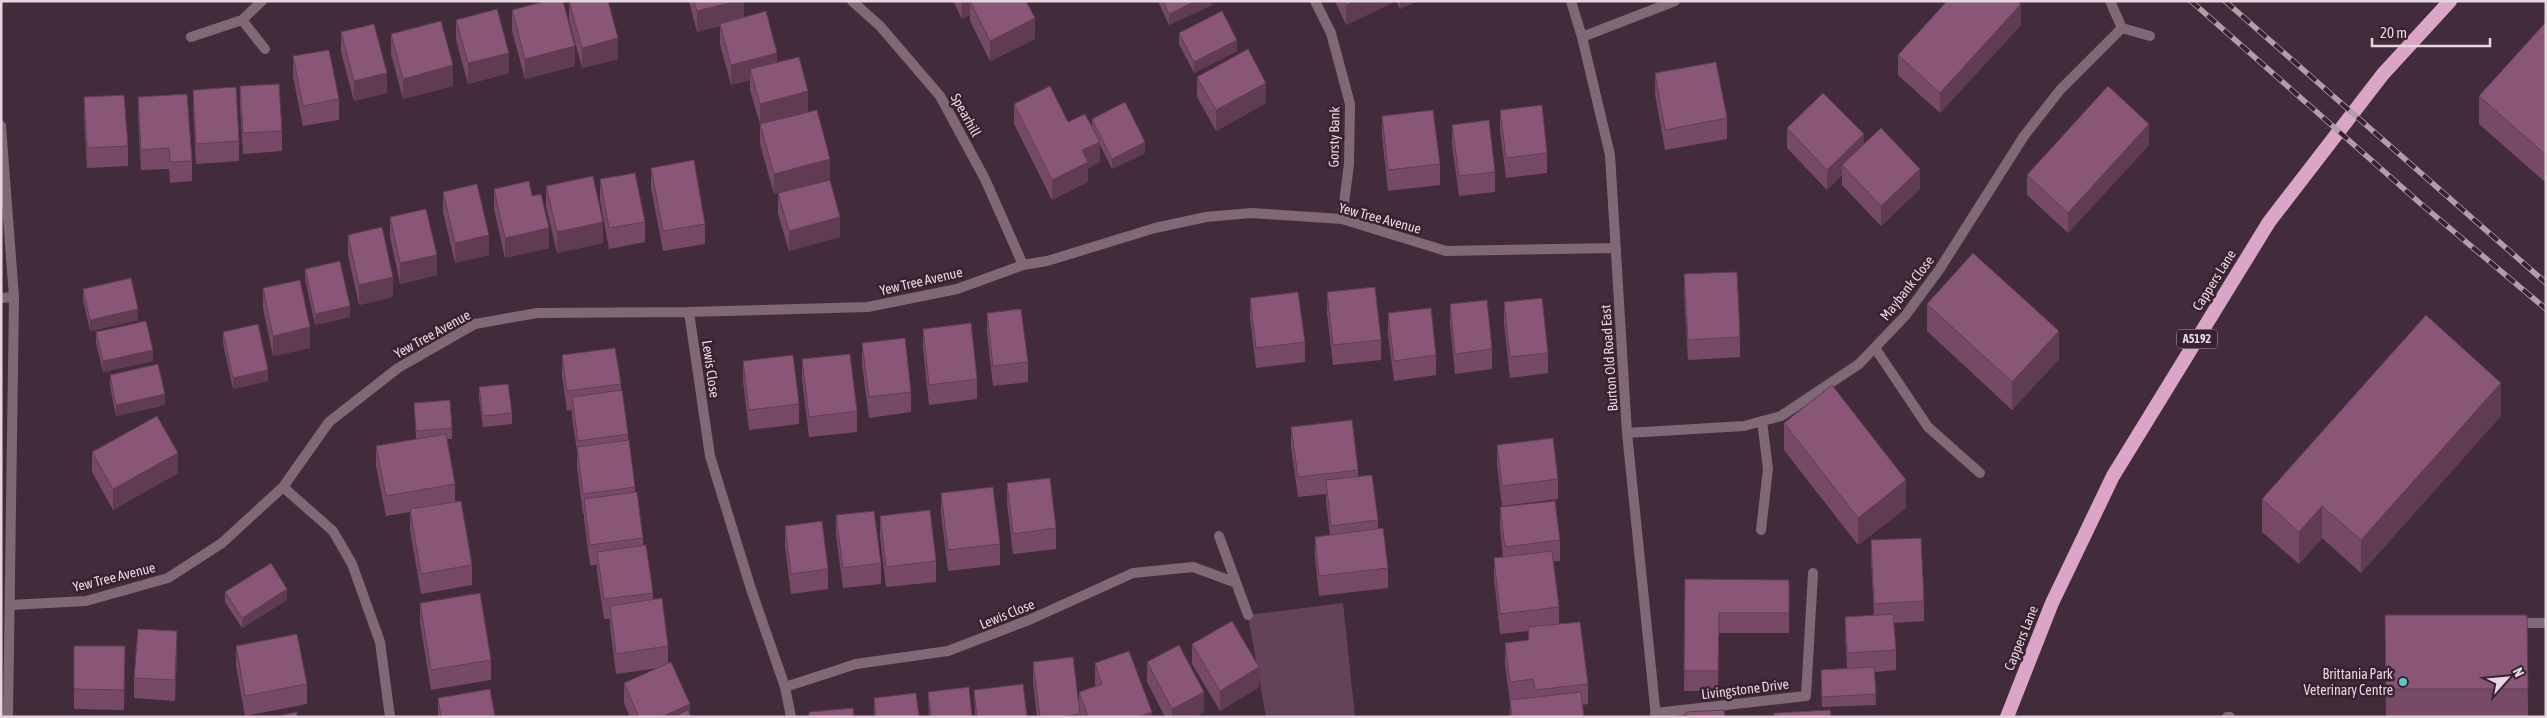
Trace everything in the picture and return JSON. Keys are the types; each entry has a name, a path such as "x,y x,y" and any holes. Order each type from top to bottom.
{"highway":[{"name":"Cappers Lane","path":"2007,717 2052,603 2113,476 2269,222 2383,74 2450,1"}],"street":[{"path":"191,37 242,20 262,1"},
{"name":"Spearhill","path":"852,1 880,26 940,96 985,179 1024,264"},
{"name":"Gorsty Bank","path":"1315,1 1331,33 1350,104 1349,164 1342,219"},
{"name":"Burton Old Road East","path":"1571,1 1582,37 1610,155 1627,434 1655,715"},
{"path":"1582,37 1675,1"},
{"path":"2110,1 2122,28 2150,36"},
{"path":"242,20 265,49"},
{"name":"Maybank Close","path":"1627,434 1744,426 1781,416 1859,364 1905,316 1939,270 2024,136 2060,90 2122,28"},
{"path":"1,126 14,297 8,717"},
{"name":"Yew Tree Avenue","path":"10,605 86,601 168,578 222,543 283,487 329,422 398,368 475,324 537,313 689,312 868,307 957,289 1024,264 1047,261 1155,228 1206,216 1251,213 1342,219 1446,252 1616,248"},
{"path":"1,298 14,297"},
{"name":"Lewis Close","path":"689,312 710,456 750,589 785,688 791,717"},
{"path":"1874,348 1928,427 1980,473"},
{"path":"1760,530 1768,470 1762,420"},
{"path":"283,487 333,531 352,564 380,642 390,717"},
{"path":"1219,536 1234,582 1248,616"},
{"name":"Lewis Close","path":"785,688 856,664 948,651 1029,620 1133,573 1193,567 1234,582"},
{"name":"Livingstone Drive","path":"1655,715 1806,696 1813,573"},
{"path":"2506,622 2546,623"}],"shaded area":[{"path":"1343,603 1355,717 1266,717 1248,615"}],"building":[{"path":"546,1 563,1 575,46 525,59 512,10"},
{"path":"569,1 608,1 618,38 582,48"},
{"path":"694,1 736,1 697,11"},
{"path":"970,1 1026,1 1035,18 990,41"},
{"path":"1163,1 1196,1 1169,14"},
{"path":"1344,1 1354,1 1346,5"},
{"path":"1947,1 2017,1 2021,4 1940,93 1898,55"},
{"path":"497,9 509,53 468,63 456,20"},
{"path":"766,11 777,53 731,65 720,24"},
{"path":"1222,11 1237,40 1194,62 1179,33"},
{"path":"441,21 453,65 403,79 391,34"},
{"path":"2546,22 2546,155 2479,96"},
{"path":"374,24 387,73 354,81 341,32"},
{"path":"1248,49 1266,83 1216,110 1197,77"},
{"path":"329,50 339,99 303,106 293,56"},
{"path":"799,57 808,91 760,104 750,69"},
{"path":"1716,62 1727,118 1665,130 1655,73"},
{"path":"279,84 282,131 243,133 240,86"},
{"path":"1050,86 1068,122 1085,114 1100,142 1082,150 1088,162 1052,180 1014,104"},
{"path":"2108,86 2149,124 2068,213 2027,175"},
{"path":"236,87 239,141 196,144 193,90"},
{"path":"1823,93 1864,134 1827,170 1787,128"},
{"path":"187,94 192,161 170,162 169,148 141,150 138,97"},
{"path":"124,95 128,146 87,148 84,97"},
{"path":"1125,102 1145,142 1112,159 1092,119"},
{"path":"1542,105 1547,153 1506,158 1500,110"},
{"path":"817,110 830,159 774,174 760,124"},
{"path":"1433,110 1440,164 1388,170 1382,116"},
{"path":"1489,120 1495,172 1459,176 1452,125"},
{"path":"1881,128 1920,169 1881,206 1842,165"},
{"path":"694,160 705,224 663,231 651,168"},
{"path":"635,173 645,222 609,228 600,179"},
{"path":"593,176 603,222 557,232 546,186"},
{"path":"830,180 840,217 789,231 778,193"},
{"path":"529,181 532,196 541,194 549,228 505,238 494,189"},
{"path":"477,184 489,235 455,243 443,192"},
{"path":"426,209 437,255 400,263 390,217"},
{"path":"382,227 393,277 359,285 348,235"},
{"path":"1973,253 2059,331 2012,382 1927,304"},
{"path":"340,261 350,306 315,314 305,269"},
{"path":"1737,272 1740,337 1688,340 1684,274"},
{"path":"131,278 138,309 90,320 83,289"},
{"path":"300,280 310,327 273,336 263,288"},
{"path":"1375,287 1381,340 1333,345 1327,292"},
{"path":"1298,292 1305,342 1256,348 1250,298"},
{"path":"1542,298 1548,353 1510,357 1504,302"},
{"path":"1487,300 1492,349 1455,354 1450,304"},
{"path":"1431,308 1436,355 1394,361 1388,313"},
{"path":"1021,309 1028,362 993,366 987,313"},
{"path":"2426,315 2501,383 2361,540 2322,506 2299,532 2262,499"},
{"path":"146,321 153,350 103,361 96,332"},
{"path":"971,323 977,379 929,385 923,329"},
{"path":"258,324 268,370 233,378 223,332"},
{"path":"905,338 911,392 869,397 862,343"},
{"path":"615,348 621,384 567,391 562,355"},
{"path":"850,354 857,411 809,417 802,359"},
{"path":"793,355 799,404 749,410 743,361"},
{"path":"158,364 165,394 116,405 110,375"},
{"path":"508,384 512,413 483,416 479,387"},
{"path":"1832,385 1906,480 1858,518 1784,423"},
{"path":"622,390 628,434 578,441 572,397"},
{"path":"450,400 452,428 416,431 414,403"},
{"path":"157,416 178,453 113,489 92,452"},
{"path":"1352,420 1358,470 1298,477 1291,427"},
{"path":"446,434 455,484 386,496 376,446"},
{"path":"1553,438 1558,479 1502,486 1497,445"},
{"path":"629,440 635,487 583,494 577,447"},
{"path":"1372,475 1378,520 1331,526 1326,480"},
{"path":"1050,478 1056,528 1013,534 1007,483"},
{"path":"993,487 1000,544 948,550 941,493"},
{"path":"637,492 643,538 590,545 584,499"},
{"path":"461,501 472,565 421,574 410,509"},
{"path":"1555,501 1560,540 1505,547 1500,507"},
{"path":"930,510 936,561 886,567 880,516"},
{"path":"874,511 881,563 843,568 836,515"},
{"path":"822,521 828,569 791,574 785,526"},
{"path":"1383,528 1388,568 1319,576 1315,537"},
{"path":"1921,538 1924,601 1874,604 1871,540"},
{"path":"646,545 653,593 604,599 597,552"},
{"path":"1552,551 1559,607 1500,614 1494,558"},
{"path":"271,563 287,589 242,618 225,592"},
{"path":"1685,579 1789,580 1789,613 1719,613 1718,671 1684,671"},
{"path":"480,593 491,660 431,670 420,603"},
{"path":"662,598 668,646 616,654 610,606"},
{"path":"1893,614 1896,650 1847,653 1845,617"},
{"path":"2385,615 2527,615 2528,689 2386,689"},
{"path":"1232,621 1259,667 1220,691 1192,644"},
{"path":"1580,622 1588,684 1535,690 1533,679 1510,682 1505,643 1529,640 1528,627"},
{"path":"138,629 177,631 175,680 134,678"},
{"path":"297,634 307,684 245,696 236,646"},
{"path":"1179,645 1204,692 1172,709 1147,662"},
{"path":"74,646 125,646 124,690 74,689"},
{"path":"1129,651 1152,712 1139,717 1088,717 1079,692 1102,684 1095,663"},
{"path":"1073,657 1080,714 1061,717 1040,717 1033,662"},
{"path":"671,662 690,704 661,717 639,717 624,683"},
{"path":"1874,667 1876,694 1822,697 1821,670"},
{"path":"1023,684 1027,717 977,717 974,690"},
{"path":"969,687 972,717 931,717 928,692"},
{"path":"490,689 495,717 441,717 438,698"},
{"path":"1581,692 1584,717 1512,717 1510,700"},
{"path":"916,693 919,717 876,717 874,698"},
{"path":"853,708 854,717 809,717 809,712"},
{"path":"688,710 691,717 674,717"},
{"path":"1724,710 1725,717 1686,717 1686,712"},
{"path":"1830,710 1831,717 1774,717 1774,713"},
{"path":"297,712 297,717 273,717"}],"railway":[{"path":"2191,1 2421,204 2546,309"},
{"path":"2225,1 2546,283"}],"place":[{"name":"Brittania Park Veterinary Centre","path":"2403,682"}]}
